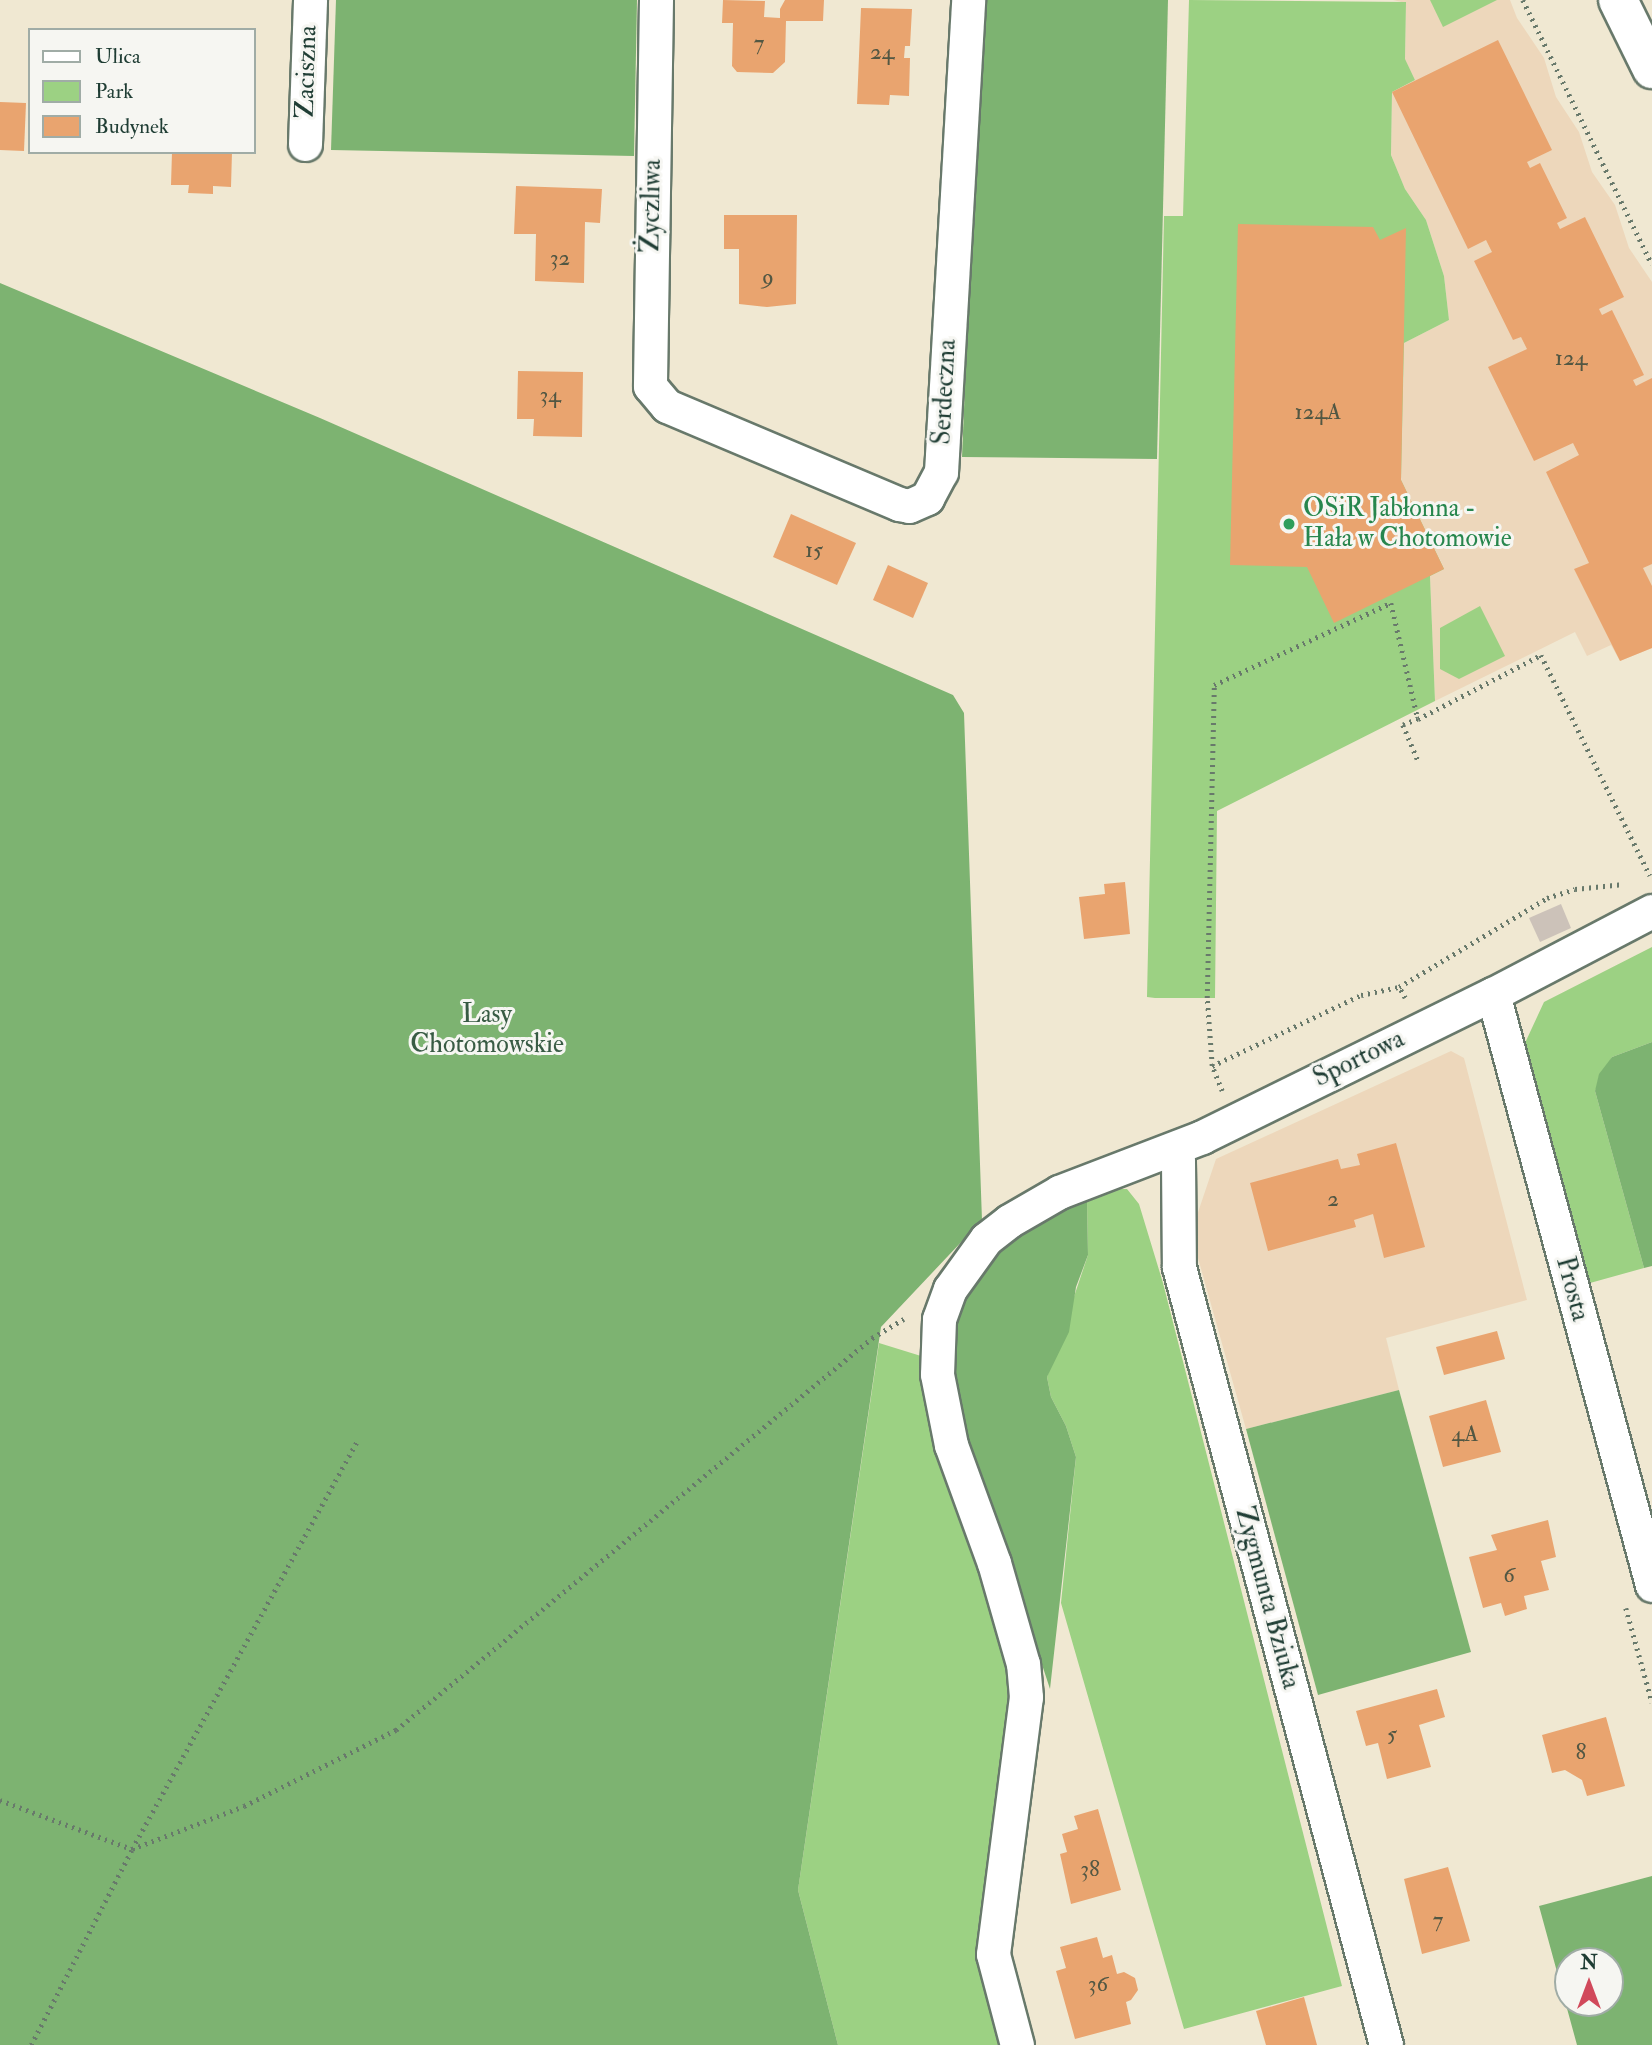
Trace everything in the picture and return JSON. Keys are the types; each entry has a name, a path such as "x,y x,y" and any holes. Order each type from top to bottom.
{"street":[{"name":"Zaciszna","path":"305,144 310,0"},
{"name":"Życzliwa","path":"656,0 648,374 650,386 667,406"},
{"name":"Serdeczna","path":"667,406 899,504 916,504 927,498 941,471 968,0"},
{"path":"1618,0 1652,69"},
{"name":"Sportowa","path":"1017,2045 993,1954 1026,1697 1023,1664 994,1563 951,1445 936,1350 944,1304 957,1278 986,1239 1009,1221 1059,1192 1174,1149 1493,994 1652,911"},
{"name":"Prosta","path":"1493,994 1652,1585"},
{"name":"Zygmunta Bziuka","path":"1174,1149 1178,1161 1179,1267 1386,2045"}],"path":[{"path":"1523,0 1652,264"},
{"path":"1213,1099 1223,1092 1212,1066 1207,998 1214,685 1391,603 1418,719"},
{"path":"1418,761 1404,725 1541,655 1652,881"},
{"path":"1212,1066 1362,995 1399,987"},
{"path":"0,1800 132,1849 244,1806 396,1730 872,1338 912,1314 944,1304"},
{"path":"31,2045 132,1849 358,1441"}],"shaded area":[{"path":"1393,0 1510,0 1517,18 1544,58 1556,97 1579,132 1592,172 1615,205 1629,248 1652,282 1652,648 1620,661 1611,645 1587,656 1575,632 1435,701 1430,576 1401,480 1404,343 1449,320 1444,276 1426,220 1405,189 1391,155 1392,92 1415,80 1405,60 1406,3"},
{"path":"1561,904 1571,928 1540,942 1529,918"},
{"path":"1451,1051 1464,1058 1527,1300 1386,1338 1399,1390 1246,1429 1191,1233 1216,1159"}],"green space":[{"path":"336,0 637,0 634,156 331,150"},
{"path":"981,0 1168,0 1157,459 962,457"},
{"name":"OSiR Jabłonna - Hała w Chotomowie","path":"1189,0 1406,2 1405,59 1415,80 1392,92 1391,155 1405,189 1426,220 1444,276 1449,320 1404,343 1401,480 1444,569 1430,576 1435,701 1217,811 1215,998 1155,998 1147,997 1164,216 1183,216"},
{"path":"1430,0 1497,0 1443,27"},
{"name":"Lasy Chotomowskie","path":"0,283 320,418 953,695 964,713 982,1220 881,1327 798,1890 838,2045 0,2045"},
{"path":"1480,606 1505,656 1459,679 1440,669 1440,628"},
{"path":"1652,947 1652,1042 1612,1057 1595,1091 1644,1268 1590,1283 1525,1043 1544,1002"},
{"path":"1652,1042 1652,1266 1644,1268 1595,1091 1599,1074 1612,1057"},
{"path":"1118,1189 1127,1189 1139,1204 1163,1283 1342,1986 1184,2029 1061,1603 1076,1457 1066,1426 1051,1397 1047,1377 1088,1255 1087,1200"},
{"path":"1087,1200 1088,1255 1076,1287 1069,1332 1047,1377 1051,1397 1066,1426 1076,1457 1050,1689 954,1396 952,1329 963,1297 980,1272 1021,1226"},
{"path":"879,1343 921,1356 1006,1668 1009,1710 1002,2045 838,2045 798,1890"},
{"path":"1399,1390 1471,1652 1318,1695 1246,1429"},
{"path":"1652,1876 1652,2045 1577,2045 1569,2017 1624,2017 1624,1947 1554,1947 1554,1961 1539,1906"}],"building":[{"path":"723,0 765,1 764,17 780,18 780,9 785,0 824,0 823,21 786,21 785,62 773,73 737,72 732,66 733,23 722,23"},
{"path":"861,8 912,9 910,46 905,46 904,58 910,58 909,96 890,95 889,105 857,104"},
{"path":"1498,40 1552,150 1527,162 1530,168 1540,163 1567,218 1557,223 1560,229 1585,217 1624,297 1599,309 1602,315 1612,310 1644,375 1633,380 1636,386 1652,378 1652,564 1643,568 1652,586 1652,648 1620,661 1574,569 1589,563 1546,472 1579,455 1573,443 1534,461 1488,367 1527,349 1521,337 1513,340 1474,261 1492,252 1486,240 1468,249 1392,92"},
{"path":"0,102 26,103 24,151 0,150"},
{"path":"172,154 232,154 231,187 213,186 213,194 188,193 189,185 171,185"},
{"path":"516,186 602,189 600,223 585,222 584,283 535,281 536,234 514,234"},
{"path":"724,215 797,215 796,304 767,307 739,304 739,249 724,249"},
{"path":"1238,224 1373,227 1380,240 1406,228 1401,480 1444,569 1334,623 1307,567 1230,565"},
{"path":"518,371 583,372 582,437 533,436 534,419 517,419"},
{"path":"791,514 856,543 837,585 773,557"},
{"path":"888,565 928,583 913,618 873,600"},
{"path":"1125,882 1130,934 1084,939 1079,897 1105,894 1104,884"},
{"path":"1396,1143 1425,1247 1384,1258 1373,1214 1354,1220 1356,1227 1268,1251 1250,1183 1338,1159 1341,1169 1360,1165 1357,1154"},
{"path":"1497,1331 1505,1359 1444,1375 1436,1347"},
{"path":"1486,1400 1501,1452 1443,1467 1429,1416"},
{"path":"1548,1520 1556,1557 1541,1561 1549,1590 1524,1596 1527,1609 1505,1616 1501,1603 1483,1608 1469,1557 1497,1550 1491,1535"},
{"path":"1437,1689 1445,1717 1419,1725 1431,1767 1387,1779 1378,1743 1366,1746 1356,1711"},
{"path":"1606,1717 1625,1786 1587,1796 1582,1780 1565,1770 1552,1773 1542,1735"},
{"path":"1098,1809 1121,1890 1071,1904 1060,1854 1067,1852 1062,1834 1078,1829 1074,1816"},
{"path":"1448,1867 1470,1941 1422,1954 1404,1879"},
{"path":"1097,1937 1103,1958 1112,1955 1117,1974 1124,1972 1135,1978 1138,1990 1131,2000 1126,2002 1131,2024 1075,2039 1056,1971 1066,1968 1060,1947"},
{"path":"1304,1997 1317,2045 1266,2045 1256,2011"}],"place":[{"name":"OSiR Jabłonna - Hała w Chotomowie","path":"1289,524"}]}
